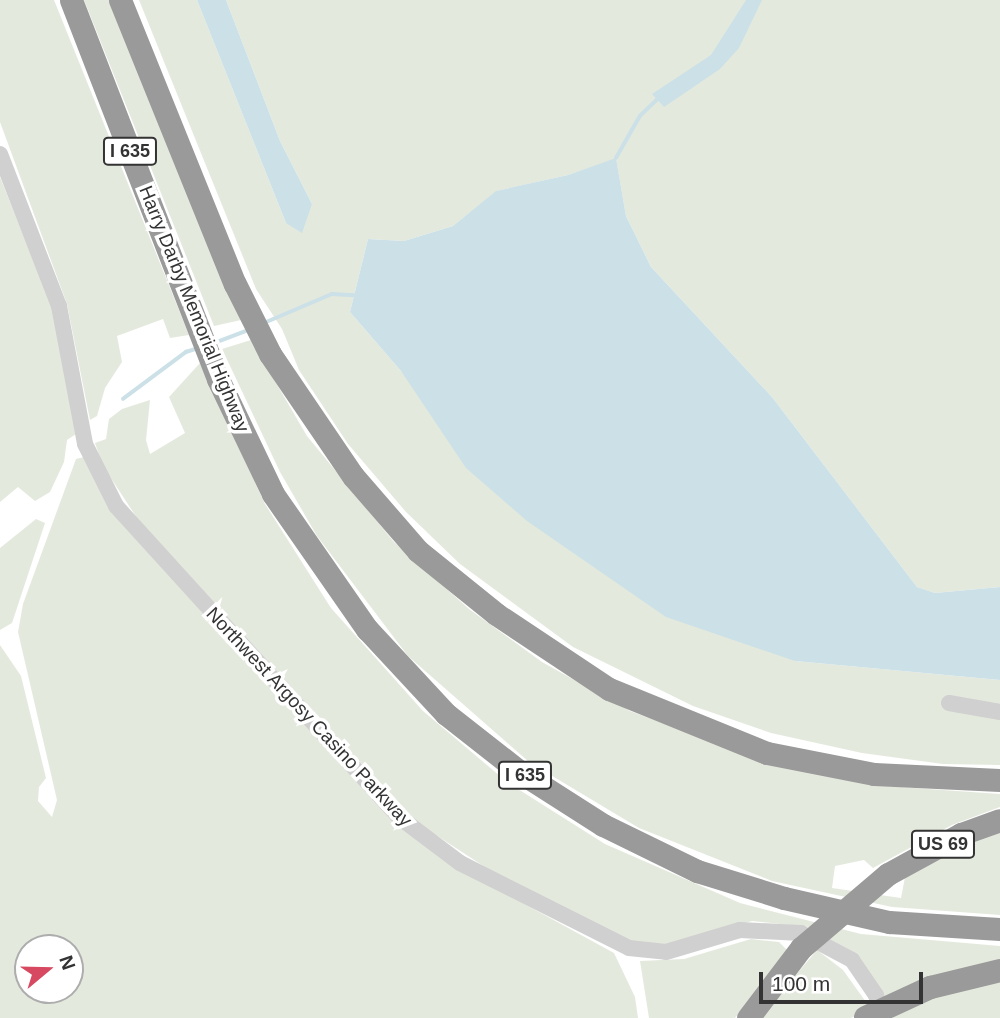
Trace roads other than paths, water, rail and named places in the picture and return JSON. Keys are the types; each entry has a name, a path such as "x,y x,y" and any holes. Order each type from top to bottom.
{"highway":[{"name":"Harry Darby Memorial Highway","path":"71,0 218,379 273,494 367,629 446,714 520,772 603,825 697,871 784,898 889,922 1000,929"},
{"name":"I 635","path":"120,0 235,284 270,354 353,476 418,551 495,614 609,689 767,753 874,774 1000,780"},
{"name":"US 69","path":"748,1018 801,948 888,874 961,834 1000,820"},
{"path":"871,1018 930,988 1000,971"}],"street":[{"name":"Northwest Argosy Casino Parkway","path":"0,154 60,306 85,444 116,506 399,817 460,863 629,948 666,952 740,930 801,933 852,960 876,995 871,1018"},
{"path":"948,703 1000,712"}],"water":[{"path":"197,0 226,0 280,141 312,204 302,233 286,223"},
{"path":"746,0 762,0 739,48 720,69 664,107 652,94 711,55"},
{"path":"616,158 626,216 651,267 772,397 917,587 935,593 1000,587 1000,680 795,661 666,617 527,521 466,468 401,371 350,312 368,239 404,241 453,226 496,191 568,175"}],"waterway":[{"path":"616,158 640,116 661,96"},
{"path":"264,323 332,294 354,295"},
{"path":"212,344 248,330"},
{"path":"123,399 186,352 198,348"}]}
